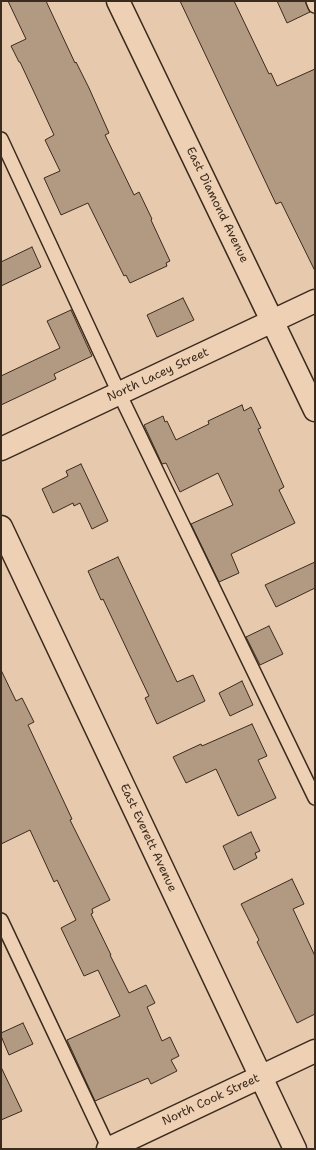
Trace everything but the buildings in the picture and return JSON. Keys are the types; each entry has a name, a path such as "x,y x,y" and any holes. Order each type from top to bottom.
{"street":[{"name":"East Diamond Avenue","path":"118,1 273,320 315,410"},
{"name":"North Lacey Street","path":"1,449 315,301"},
{"name":"East Everett Avenue","path":"1,527 295,1149"},
{"name":"North Cook Street","path":"109,1149 315,1051"}],"lane":[{"path":"313,1 315,6"},
{"path":"1,139 120,393 315,798"},
{"path":"1,920 109,1149"}]}
